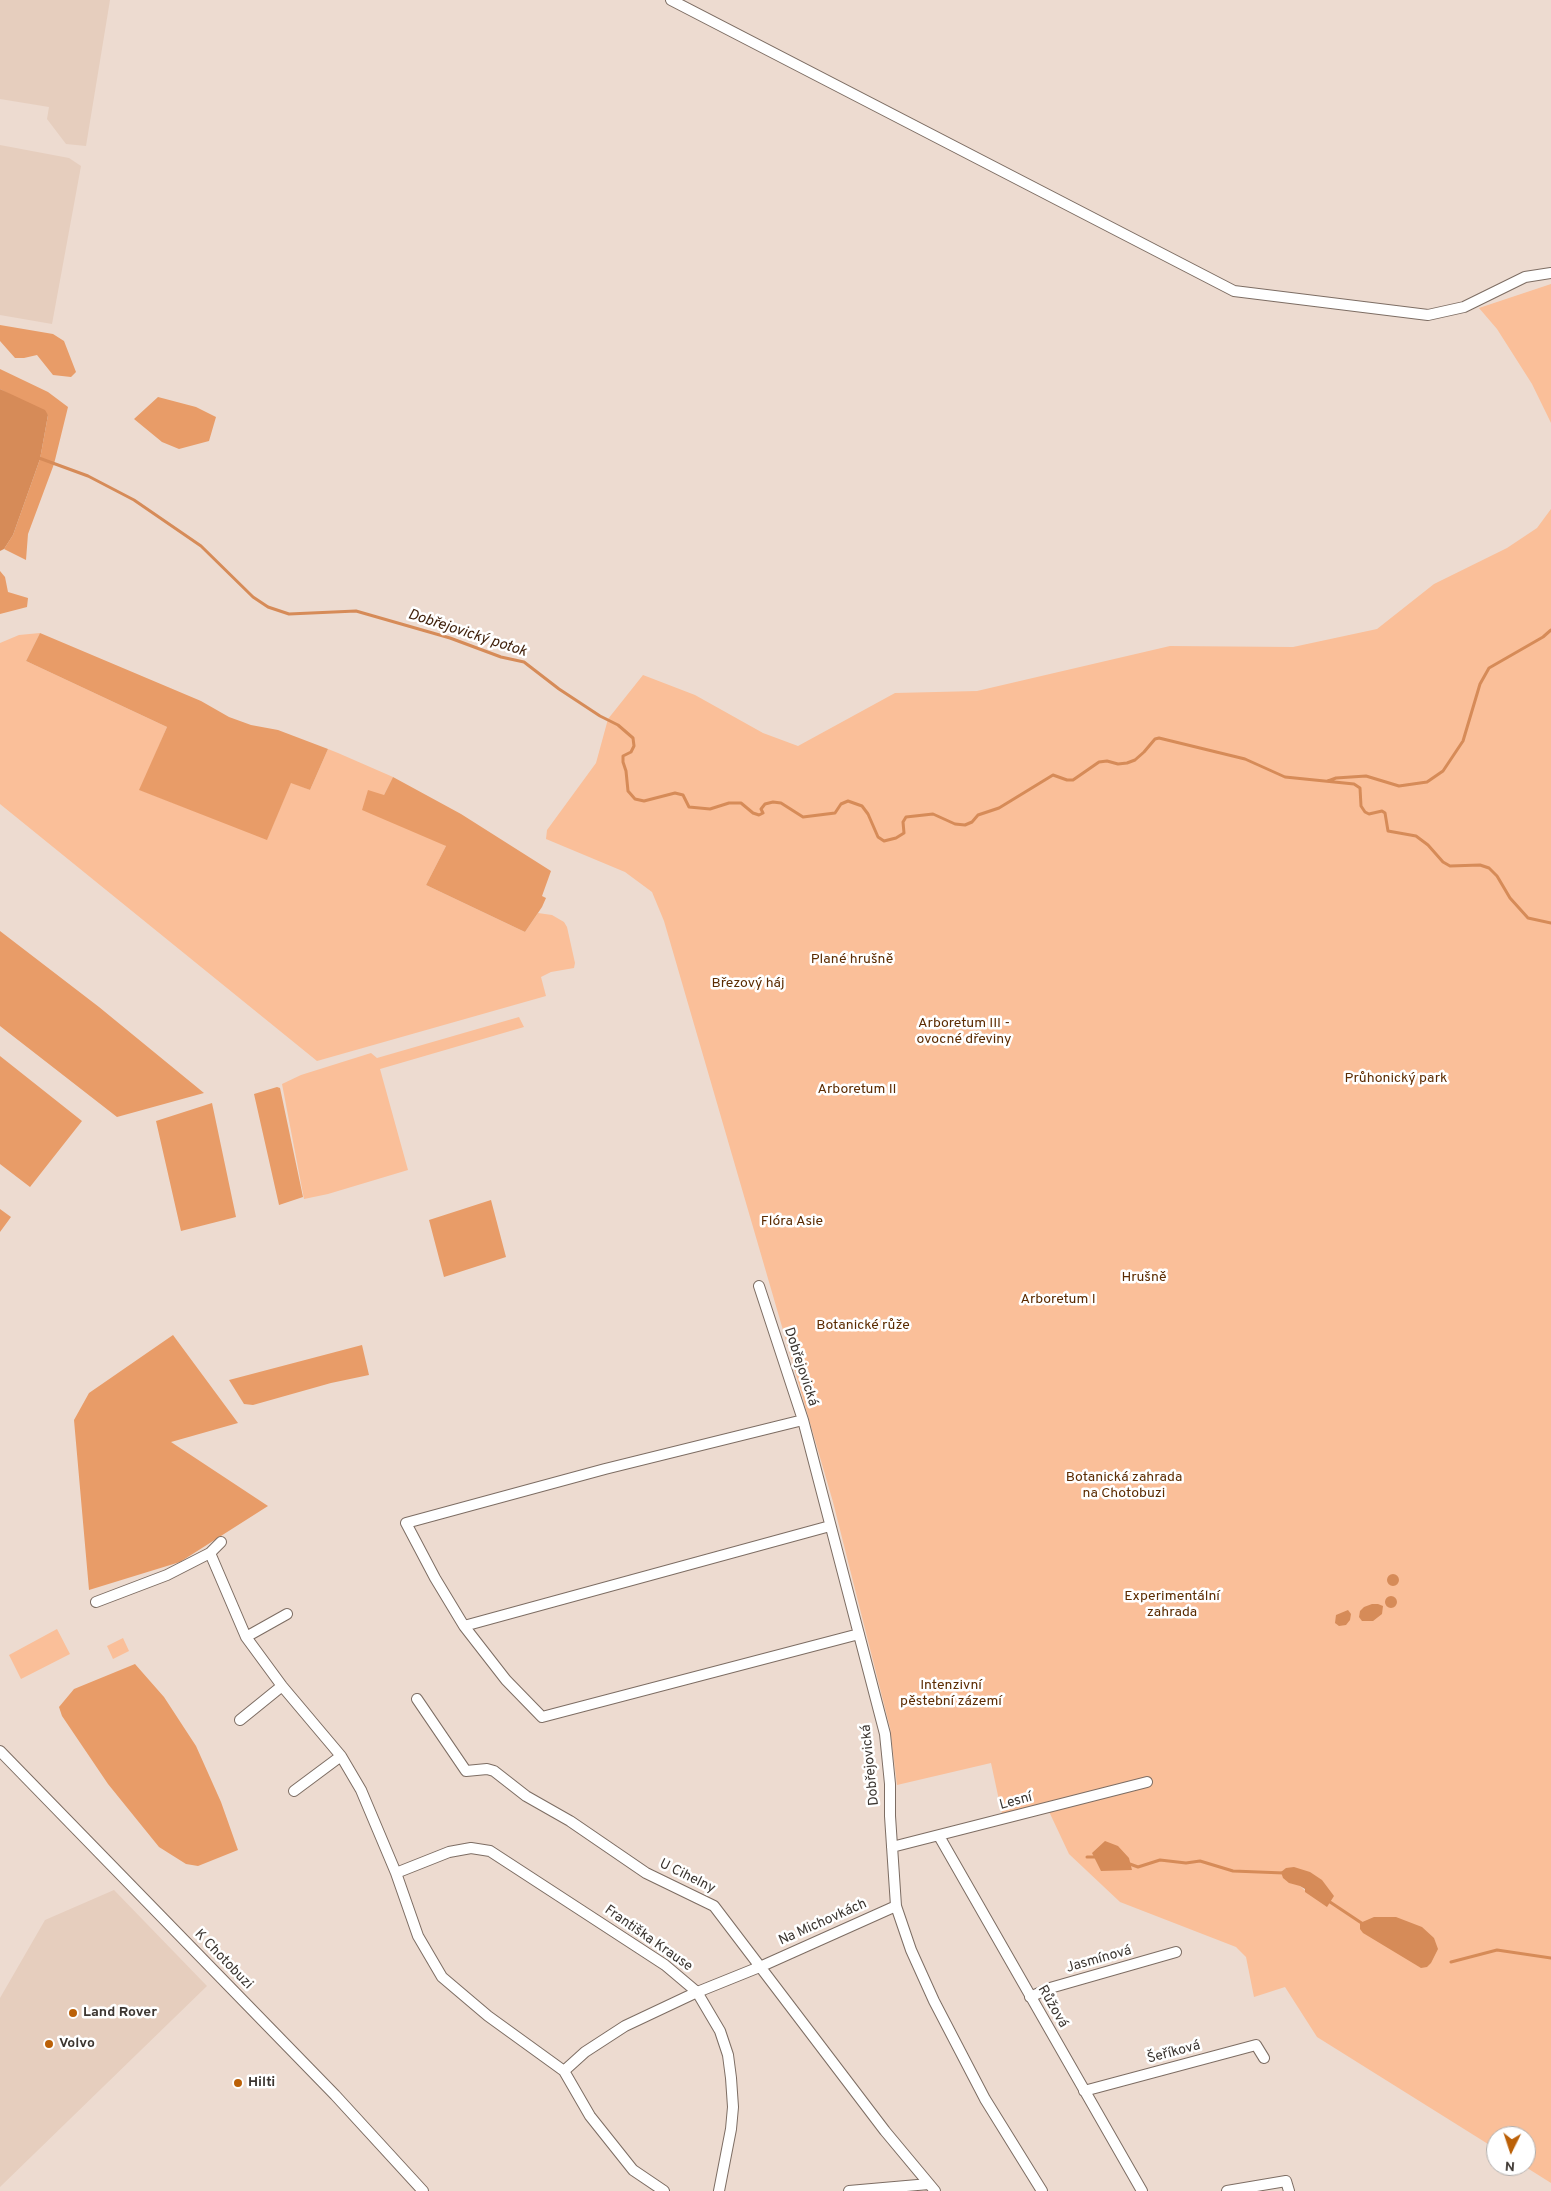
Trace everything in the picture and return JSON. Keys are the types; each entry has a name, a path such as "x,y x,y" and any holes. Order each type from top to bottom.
{"street":[{"path":"671,0 1234,291 1428,315 1464,307 1525,277 1551,273"},
{"name":"Dobřejovická","path":"759,1286 803,1420 885,1734 890,1784 896,1906 911,1950 934,2000 985,2099 1042,2191"},
{"path":"803,1420 605,1469 406,1523 435,1578 464,1626 506,1680 542,1717 859,1634"},
{"path":"464,1626 830,1526"},
{"path":"96,1602 167,1576 210,1553 221,1542"},
{"path":"210,1553 246,1637 282,1686 341,1756 361,1790 396,1873 418,1936 442,1976 488,2016 564,2072 590,2116 633,2170 664,2191"},
{"path":"246,1637 287,1614"},
{"path":"240,1720 282,1686"},
{"name":"U Cihelny","path":"417,1699 466,1771 487,1769 494,1771 526,1796 570,1821 646,1873 714,1906 762,1966 879,2123 932,2187"},
{"name":"K Chotobuzi","path":"0,1751 335,2095 423,2191"},
{"path":"294,1791 341,1756"},
{"name":"Lesní","path":"892,1847 1147,1782"},
{"name":"Růžová","path":"939,1836 1142,2191"},
{"name":"Františka Krause","path":"396,1873 449,1852 470,1848 490,1851 637,1945 665,1965 697,1992 720,2031 728,2055 731,2078 733,2107 731,2129 719,2191"},
{"name":"Na Michovkách","path":"564,2072 585,2052 625,2026 697,1992 762,1966 896,1906"},
{"name":"Jasmínová","path":"1030,1997 1050,1988 1176,1952"},
{"name":"Šeříková","path":"1084,2091 1256,2045 1264,2058"},
{"path":"1227,2191 1286,2181 1289,2191"},
{"path":"849,2191 932,2187"}],"shaded area":[{"path":"0,0 110,0 86,146 66,144 47,119 49,107 0,99"},
{"path":"0,145 69,158 81,166 52,324 0,315"},
{"path":"0,325 53,334 64,341 76,372 71,377 53,375 37,355 15,358 0,341"},
{"path":"0,369 48,392 68,407 54,464 28,534 26,560 4,549 13,535 40,459 48,415 0,389"},
{"path":"0,389 45,410 48,415 40,459 13,535 4,549 0,551"},
{"path":"158,397 196,407 216,417 209,441 179,449 162,442 134,419"},
{"path":"0,571 5,577 8,592 28,598 27,607 0,614"},
{"path":"40,633 201,701 229,717 251,725 278,730 328,749 310,790 291,783 267,840 139,790 167,727 26,661"},
{"path":"393,777 461,814 551,871 542,896 546,898 525,932 426,885 446,846 362,810 368,790 384,795"},
{"path":"0,931 99,1007 204,1093 117,1117 0,1026"},
{"path":"0,1056 82,1121 30,1187 0,1164"},
{"path":"277,1087 280,1088 303,1197 279,1205 254,1094"},
{"path":"212,1103 236,1217 181,1231 156,1121"},
{"path":"491,1200 506,1257 444,1277 429,1220"},
{"path":"0,1209 11,1217 0,1232"},
{"path":"173,1335 238,1423 171,1442 268,1506 180,1562 89,1590 74,1420 89,1393"},
{"path":"362,1345 369,1375 331,1383 253,1405 244,1404 229,1380"},
{"path":"1391,1574 1395,1574 1399,1580 1395,1586 1391,1586 1387,1582 1387,1578"},
{"path":"1391,1596 1397,1602 1391,1608 1385,1602"},
{"path":"1372,1604 1383,1606 1382,1614 1373,1621 1362,1621 1359,1617 1360,1611"},
{"path":"1348,1610 1351,1614 1350,1620 1346,1625 1339,1626 1335,1623 1336,1615"},
{"path":"135,1664 164,1697 196,1746 221,1802 238,1850 198,1866 186,1864 159,1847 108,1784 62,1716 59,1707 74,1689"},
{"path":"1105,1841 1118,1846 1129,1858 1132,1870 1101,1871 1092,1853"},
{"path":"1294,1867 1310,1872 1322,1880 1334,1896 1327,1907 1305,1892 1305,1889 1289,1883 1283,1878 1281,1872 1286,1868"},
{"path":"114,1890 207,1986 0,2187 0,1998 45,1920"},
{"path":"1374,1917 1396,1917 1422,1927 1434,1938 1438,1949 1431,1963 1427,1967 1421,1968 1363,1933 1360,1929 1360,1923"}],"green space":[{"path":"1551,284 1551,423 1532,384 1497,329 1479,308"},
{"path":"1551,509 1551,2183 1536,2174 1536,2126 1486,2126 1486,2143 1317,2037 1285,1987 1254,1997 1246,1957 1236,1947 1120,1902 1069,1854 1045,1803 1002,1814 991,1763 897,1785 890,1728 833,1502 664,921 652,892 625,872 546,839 547,830 596,763 608,719 643,675 695,695 763,733 798,746 895,693 977,691 1170,646 1293,647 1377,629 1434,584 1507,548 1537,528","holes":["1300,1886 1334,1896 1310,1895"]},
{"path":"40,633 26,661 167,727 140,790 267,839 291,782 310,790 328,749 338,753 393,777 384,795 446,846 426,885 525,932 538,913 552,915 564,922 567,927 575,963 574,968 551,972 541,977 546,996 317,1061 0,804 0,643 19,635"},
{"path":"519,1017 524,1027 380,1069 408,1170 328,1194 304,1199 282,1084 301,1075 371,1053 377,1058"},
{"path":"57,1629 70,1654 21,1679 9,1655"},
{"path":"123,1638 129,1651 113,1659 107,1646"}],"waterway":[{"name":"Dobřejovický potok","path":"39,458 88,476 134,500 201,546 253,597 268,607 289,614 356,611 450,638 501,657 524,662 559,689 600,716 618,725 633,738 634,746 631,752 623,756 623,762 628,791 635,799 644,801 675,793 683,795 689,807 710,809 729,803 741,803 753,813 759,815 763,813 761,809 765,804 773,802 781,803 803,817 835,813 841,804 848,801 862,806 868,814 878,837 884,841 896,838 904,833 903,822 906,817 933,814 955,824 965,825 972,822 978,815 999,808 1053,775 1073,780 1099,762 1107,761 1118,764 1135,760 1155,739 1159,738 1245,759 1285,777 1354,784 1360,788 1361,806 1365,812 1369,814 1382,811 1385,813 1388,831 1416,836 1428,845 1443,862 1450,866 1480,865 1489,868 1497,876 1510,898 1528,918 1551,923"},
{"path":"1328,781 1336,778 1366,776 1399,786 1427,782 1443,771 1463,741 1480,684 1489,668 1543,637 1551,630"},
{"path":"1087,1857 1097,1857"},
{"path":"1127,1863 1138,1867 1160,1860 1186,1863 1200,1861 1233,1871 1284,1873"},
{"path":"1327,1900 1363,1924"},
{"path":"1451,1962 1497,1950 1551,1958"}],"place":[{"name":"Land Rover","path":"73,2013"},
{"name":"Volvo","path":"49,2044"},
{"name":"Hilti","path":"238,2083"}],"park label":[{"name":"Plané hrušně","path":"852,960"},
{"name":"Březový háj","path":"748,984"},
{"name":"Arboretum III - ovocné dřeviny","path":"964,1032"},
{"name":"Průhonický park","path":"1396,1079"},
{"name":"Arboretum II","path":"857,1090"},
{"name":"Flóra Asie","path":"792,1222"},
{"name":"Hrušně","path":"1144,1278"},
{"name":"Arboretum I","path":"1058,1300"},
{"name":"Botanické růže","path":"863,1326"},
{"name":"Botanická zahrada na Chotobuzi","path":"1124,1486"},
{"name":"Experimentální zahrada","path":"1172,1605"},
{"name":"Intenzivní pěstební zázemí","path":"951,1694"}]}
